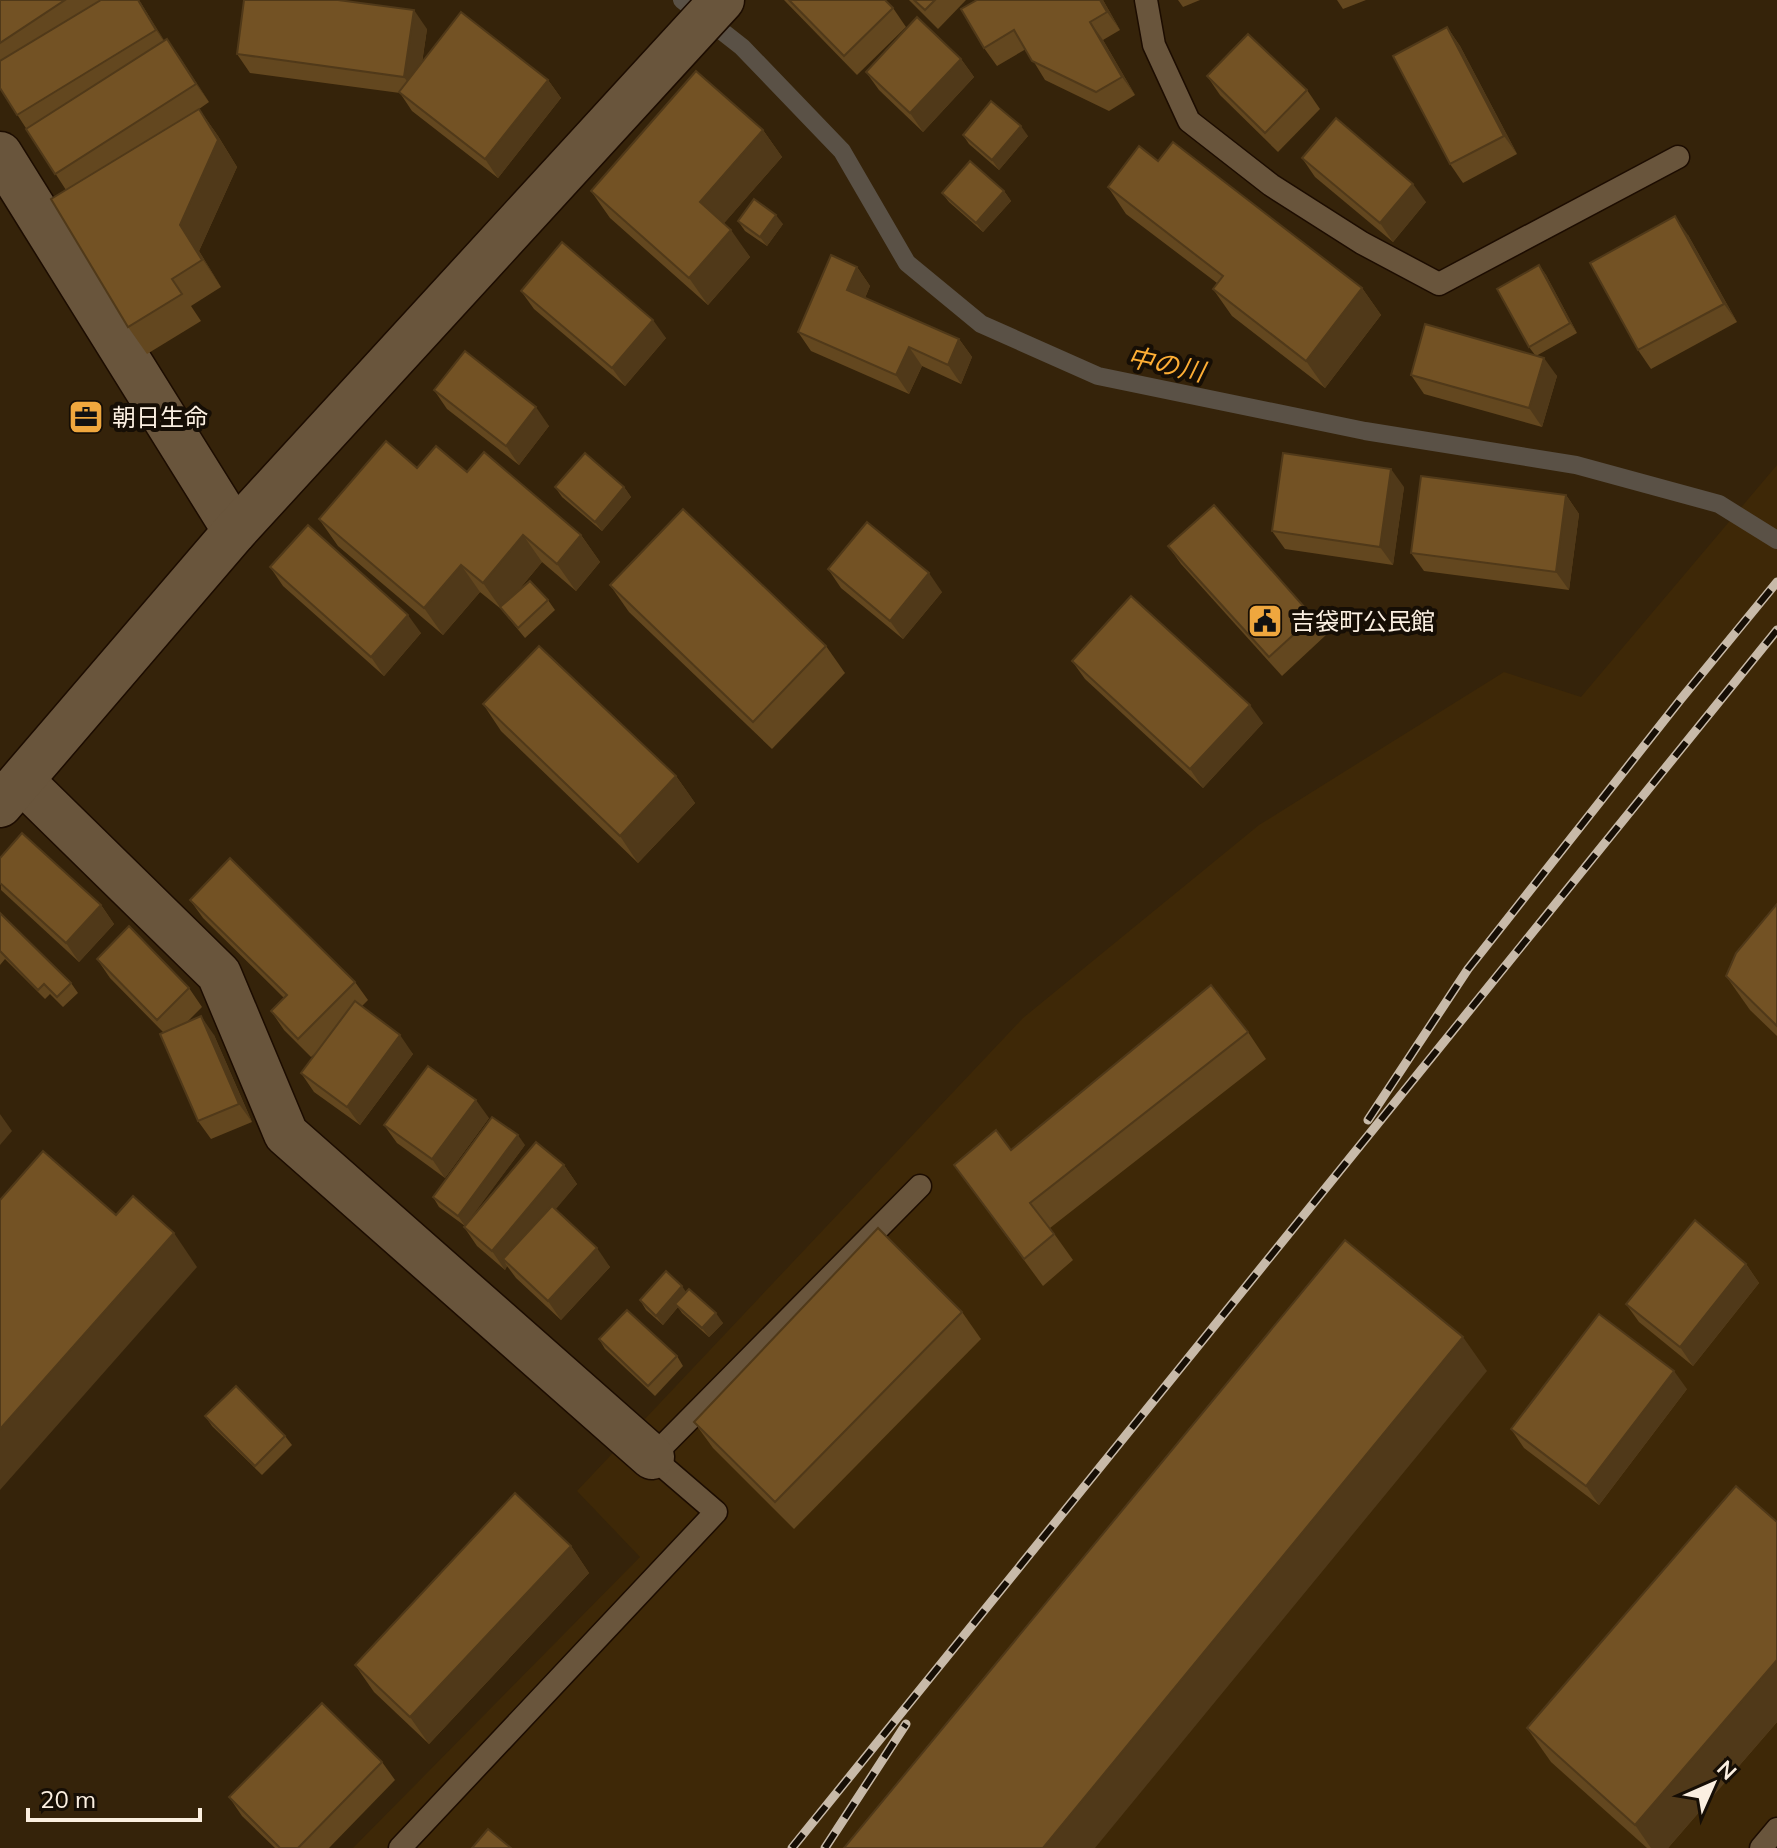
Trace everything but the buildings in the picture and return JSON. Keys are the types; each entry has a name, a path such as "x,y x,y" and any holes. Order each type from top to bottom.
{"street":[{"path":"652,1457 286,1134 219,974 11,793 235,531 722,0"},
{"path":"0,154 235,531"}],"lane":[{"path":"1146,0 1154,45 1189,121 1271,185 1362,243 1439,284 1678,157"},
{"path":"400,1848 716,1512 652,1457 920,1186"},
{"path":"1761,1848 1777,1829"}],"shaded area":[{"path":"1777,465 1777,1848 353,1848 640,1557 577,1491 1023,1018 1259,825 1504,672 1581,697"}],"waterway":[{"name":"中の川","path":"682,0 742,47 842,151 907,263 981,324 1098,376 1365,431 1576,465 1719,504 1777,540"}],"railway":[{"path":"1368,1120 1468,969 1777,582"},
{"path":"792,1848 1777,630"},
{"path":"825,1848 906,1724"}],"place":[{"name":"朝日生命","path":"86,417"},
{"name":"吉袋町公民館","path":"1265,621"}]}
